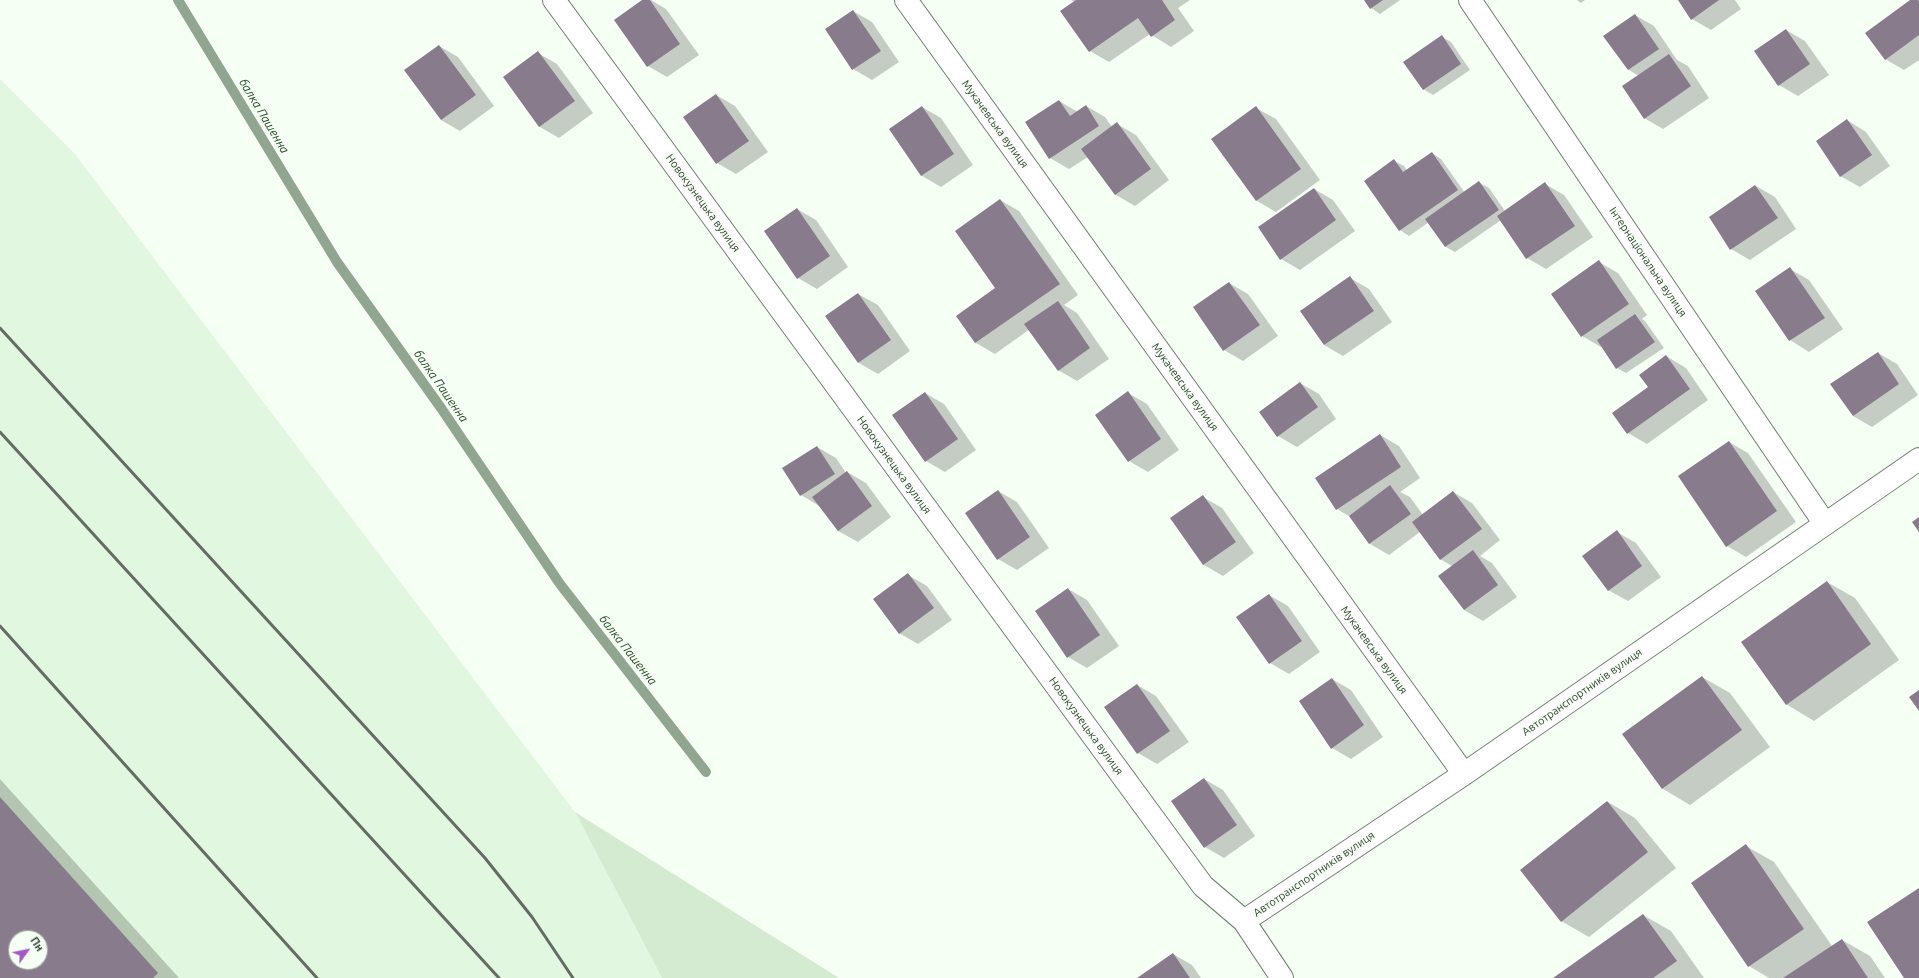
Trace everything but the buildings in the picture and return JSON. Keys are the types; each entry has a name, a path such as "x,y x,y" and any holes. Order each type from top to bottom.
{"street":[{"name":"Новокузнецька вулиця","path":"554,0 1203,886 1244,921 1282,978"},
{"name":"Мукачевська вулиця","path":"906,0 1464,774"},
{"name":"Інтернаціональна вулиця","path":"1470,0 1825,524"},
{"name":"Автотранспортників вулиця","path":"1244,921 1464,774 1919,459"}],"shaded area":[{"path":"0,79 74,153 575,812 662,978 0,978"},
{"path":"575,812 839,978 662,978"}],"waterway":[{"name":"балка Пашенна","path":"178,0 337,262 441,408 560,584 706,772"}],"railway":[{"path":"0,328 485,858 532,917 573,978"},
{"path":"0,432 499,978"},
{"path":"0,626 317,978"}]}
